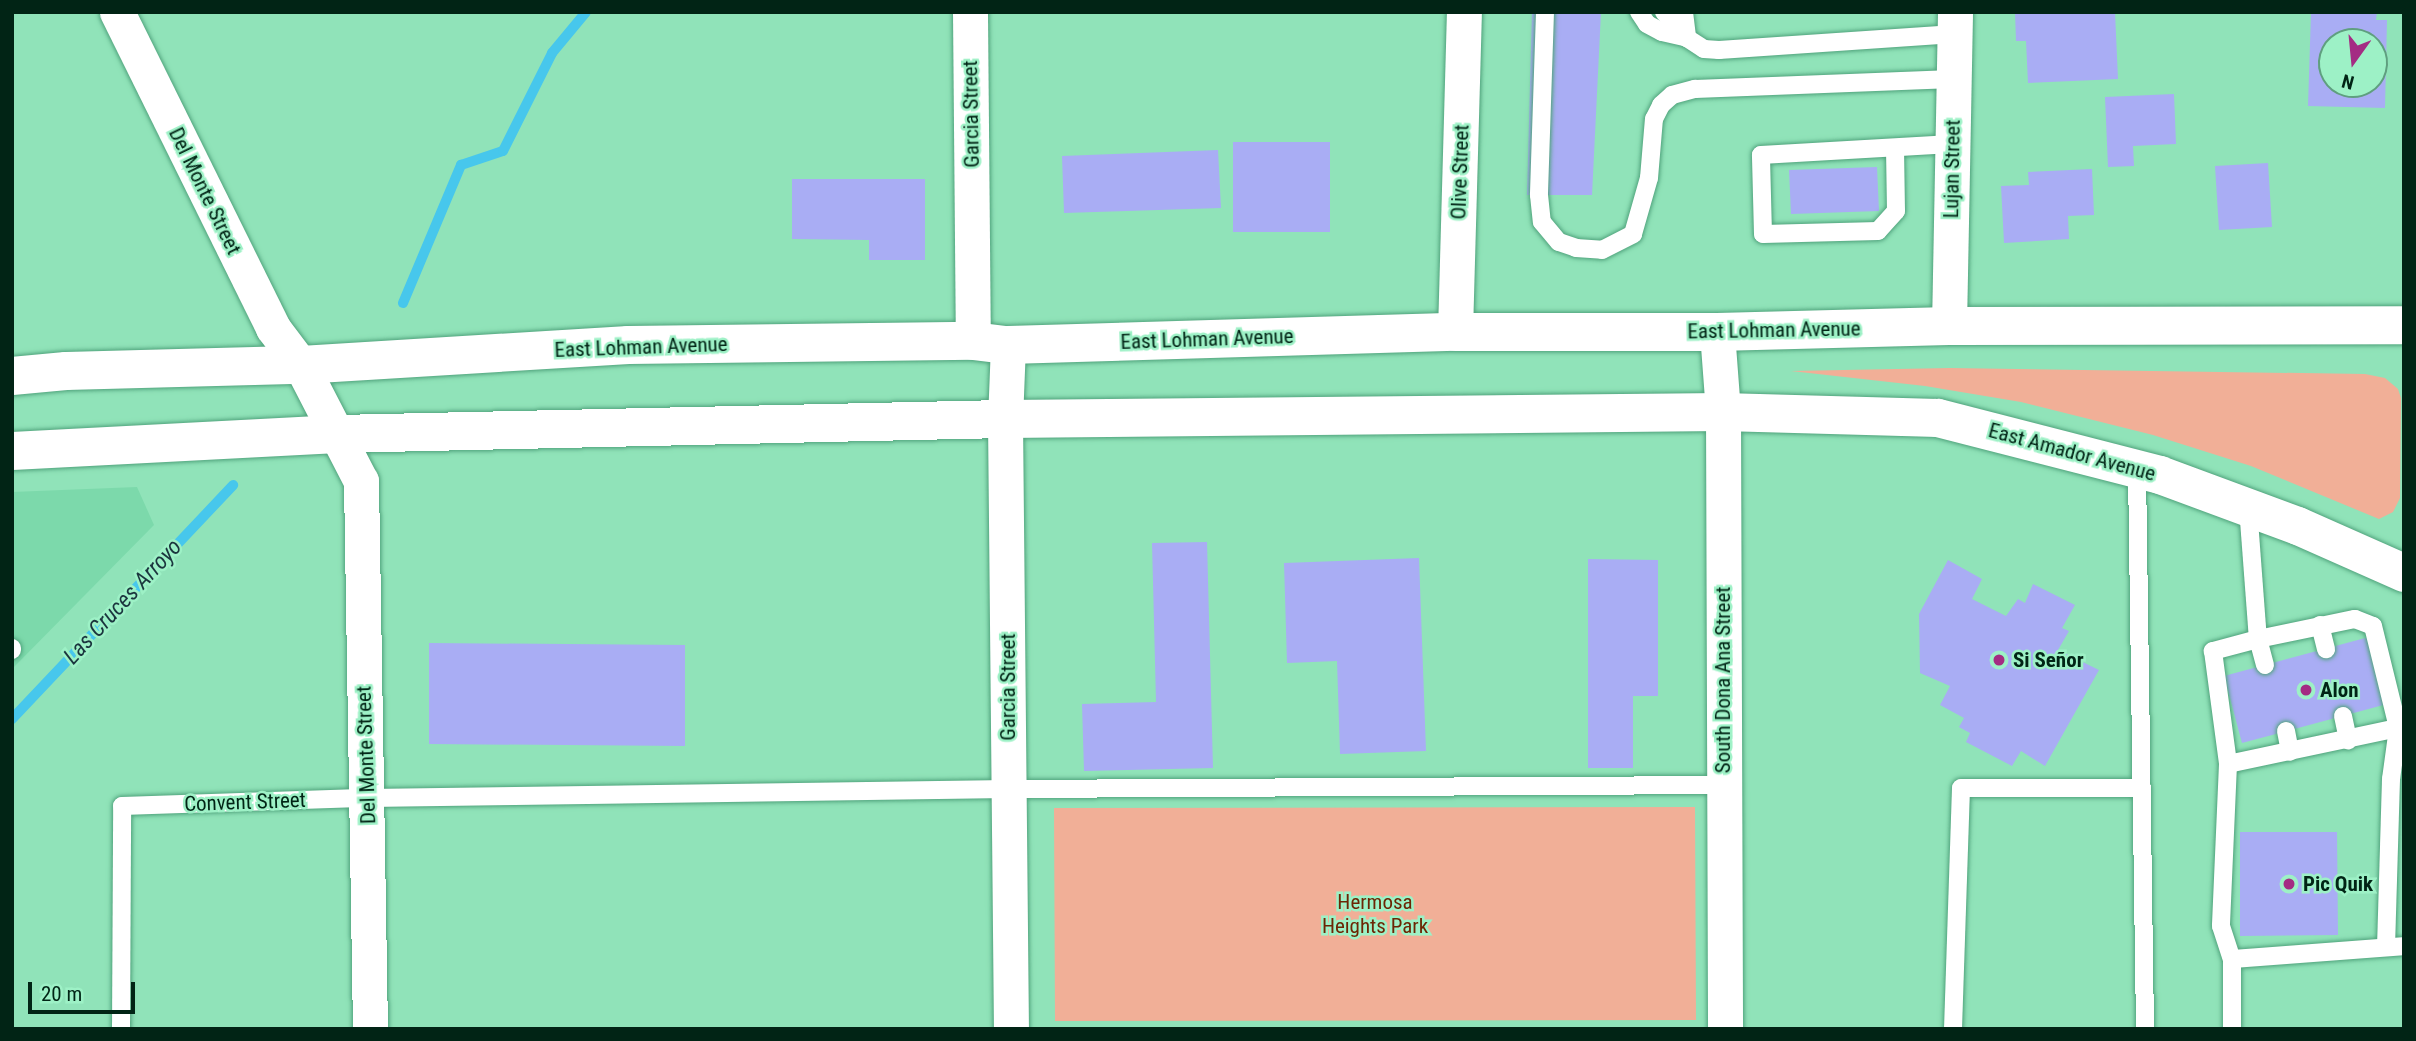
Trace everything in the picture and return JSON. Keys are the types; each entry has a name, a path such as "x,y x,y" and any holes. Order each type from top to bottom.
{"main road":[{"name":"East Lohman Avenue","path":"12,376 66,371 301,365 628,345 991,343 1455,332 1717,332 1948,326 2404,325"},
{"path":"12,451 338,435 1005,419 1723,412"},
{"name":"East Amador Avenue","path":"1723,412 1938,418 2137,469 2248,507 2404,573"}],"street":[{"name":"Del Monte Street","path":"117,12 273,328 301,365 361,481 370,1029"},
{"name":"Garcia Street","path":"970,12 991,343 1005,419 1011,1029"},
{"name":"Olive Street","path":"1455,332 1464,12"},
{"name":"Lujan Street","path":"1948,326 1955,23"},
{"name":"South Dona Ana Street","path":"1717,332 1723,412 1725,1029"}],"lane":[{"path":"1545,12 1539,195 1542,222 1559,242 1576,248 1602,250 1633,234 1649,178 1654,119 1661,105 1672,95 1695,89 1953,79"},
{"path":"1639,12 1647,24 1662,32 1687,38"},
{"path":"1664,12 1687,38 1704,49 1719,50 1955,23"},
{"path":"1684,12 1687,38"},
{"path":"1895,149 1895,211 1878,232 1763,234 1761,155 1952,144"},
{"path":"2137,469 2145,1029"},
{"path":"2248,507 2258,639 2265,665"},
{"path":"2232,959 2395,946 2398,728 2373,626 2355,619 2213,651 2228,764 2221,926 2232,959 2232,1029"},
{"path":"2320,625 2326,649"},
{"path":"2343,716 2348,740"},
{"path":"2228,764 2398,728"},
{"path":"2286,731 2290,752"},
{"name":"Convent Street","path":"121,1029 122,806 368,798 1008,789 1723,785"},
{"path":"1953,1029 1961,788 2142,788"}],"shaded area":[{"path":"137,487 154,525 12,669 12,492"}],"green space":[{"path":"1950,368 2365,374 2385,378 2398,389 2401,398 2400,498 2393,512 2379,519 2251,466 2153,435 2021,402 1925,386 1791,371"},
{"name":"Hermosa Heights Park","path":"1695,807 1696,1020 1055,1021 1054,808"}],"building":[{"path":"1532,12 1601,12 1592,195 1527,195"},
{"path":"2015,12 2115,12 2118,79 2028,83 2026,41 2016,41"},
{"path":"2311,12 2377,12 2376,20 2387,20 2387,28 2318,28 2318,98 2385,98 2385,108 2308,106"},
{"path":"2174,94 2176,144 2133,146 2134,166 2108,167 2105,97"},
{"path":"1233,142 1330,142 1330,232 1233,232"},
{"path":"1218,150 1221,208 1064,213 1062,156"},
{"path":"2268,163 2272,227 2219,230 2215,166"},
{"path":"1877,167 1879,211 1791,214 1789,170"},
{"path":"2092,169 2094,215 2068,216 2069,239 2004,243 2001,186 2029,185 2028,172"},
{"path":"792,179 925,179 925,260 869,260 869,240 792,239"},
{"path":"1207,542 1213,768 1084,771 1082,704 1156,702 1152,543"},
{"path":"1419,558 1426,751 1340,754 1337,661 1287,663 1284,563"},
{"path":"1588,559 1658,560 1658,696 1633,696 1633,768 1588,768"},
{"name":"Si Señor","path":"1948,560 1982,579 1972,599 2006,616 2018,599 2025,603 2033,584 2075,605 2062,628 2069,631 2058,650 2099,670 2045,766 2021,751 2012,766 1966,742 1970,733 1959,727 1964,718 1940,705 1950,686 1920,673 1919,614"},
{"name":"Alon","path":"2369,637 2387,704 2242,743 2224,676"},
{"path":"429,643 685,645 685,746 429,744"},
{"name":"Pic Quik","path":"2240,832 2337,832 2338,935 2240,936"}],"waterway":[{"name":"Las Cruces Arroyo","path":"403,303 461,165 503,151 552,53 586,12"},
{"name":"Las Cruces Arroyo","path":"12,719 233,485"}],"place":[{"name":"Si Señor","path":"1999,660"},
{"name":"Alon","path":"2306,690"},
{"name":"Pic Quik","path":"2289,884"}]}
